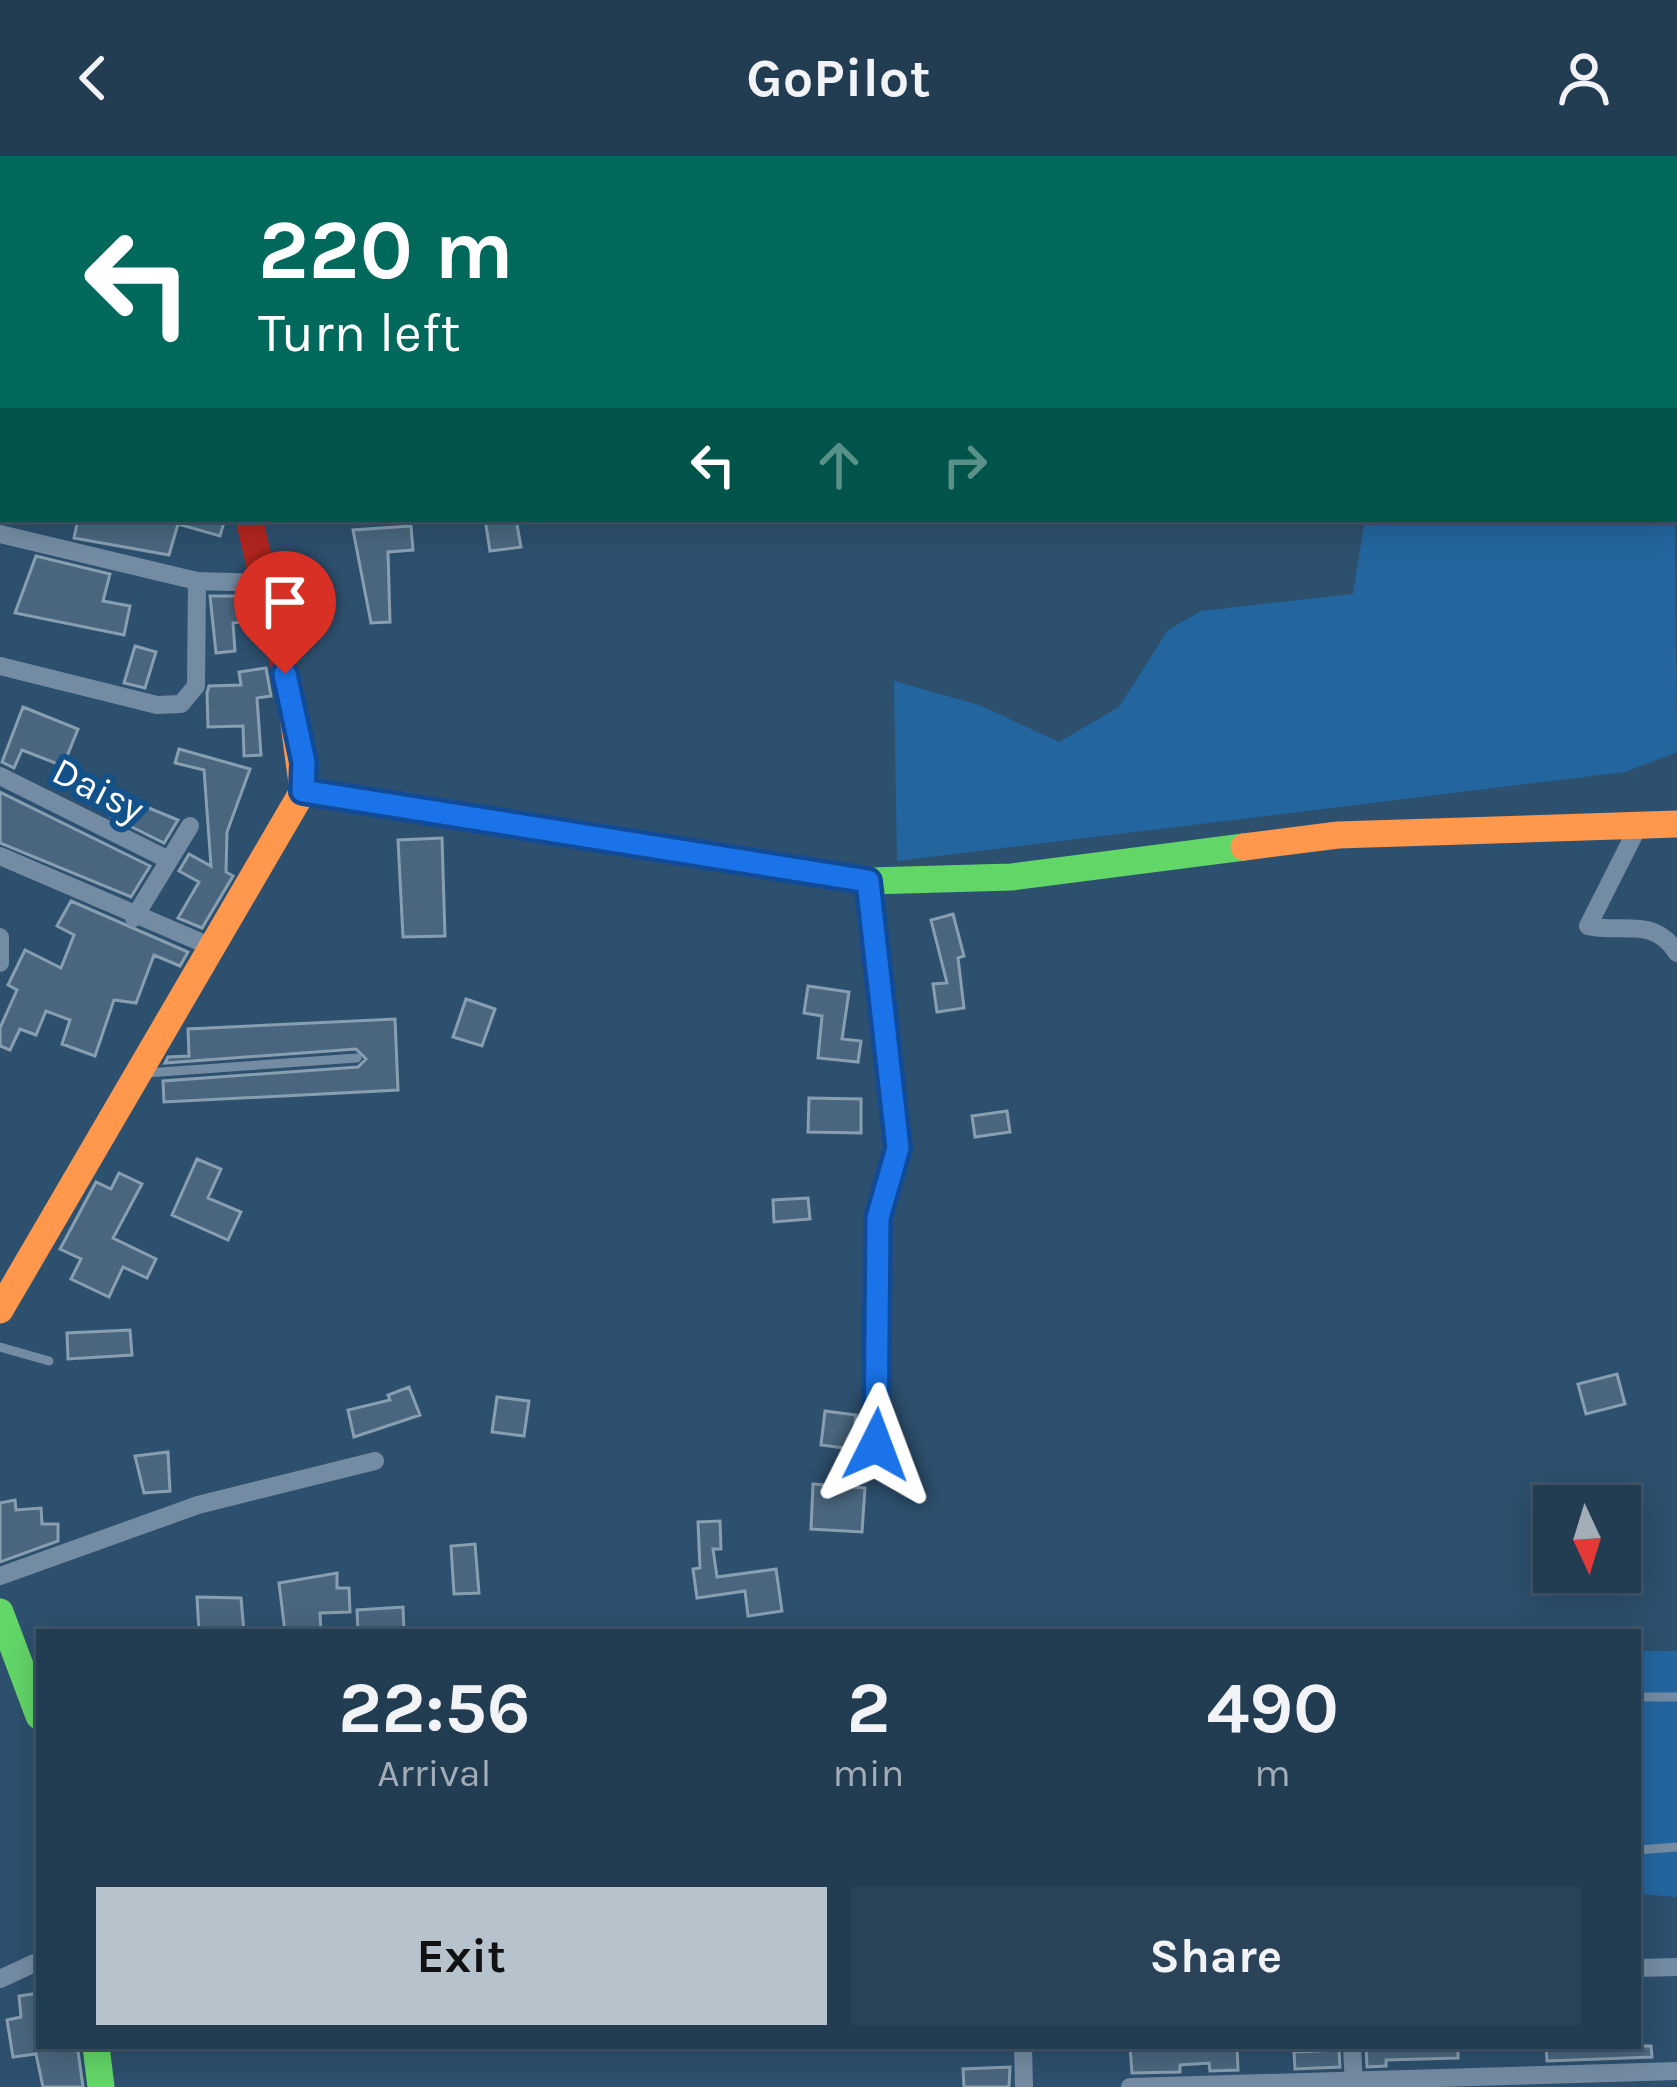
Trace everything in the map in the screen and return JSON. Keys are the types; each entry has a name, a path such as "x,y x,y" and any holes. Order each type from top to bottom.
{"street":[{"path":"0,1310 10,1266 212,947 303,791 297,719 250,522"},
{"path":"0,534 197,580 261,584"},
{"path":"0,666 158,706 181,704 196,686 197,580"},
{"name":"Daisy","path":"0,776 169,860"},
{"path":"303,791 868,881 1012,877 1337,836 1677,824"},
{"path":"1639,825 1588,926 1646,927 1677,953"},
{"path":"134,918 190,826"},
{"path":"0,856 134,918 212,947"},
{"path":"868,881 898,1148 878,1218 876,1445"},
{"path":"0,937 0,963"},
{"path":"0,1576 197,1505 375,1461"},
{"path":"0,1612 36,1701"},
{"path":"0,1979 36,1961"},
{"path":"1641,1968 1677,1967"},
{"path":"96,2049 101,2087"},
{"path":"1023,2049 1024,2087"},
{"path":"1352,2049 1354,2084"},
{"path":"1130,2087 1677,2071"}],"lane":[{"path":"134,1073 357,1058"},
{"path":"0,1347 49,1361"},
{"path":"1641,1697 1677,1697"},
{"path":"1641,1850 1677,1847"}],"shaded area":[{"path":"1365,522 1675,522 1677,752 1625,772 897,861 894,681 979,705 1059,742 1119,707 1168,630 1201,611 1353,594"},
{"path":"1641,1651 1677,1651 1677,1897 1641,1894"}],"building":[{"path":"77,522 224,522 220,536 178,524 169,555 74,538"},
{"path":"485,522 517,522 521,547 490,551"},
{"path":"411,526 413,550 388,552 390,622 371,623 353,530"},
{"path":"36,556 110,574 103,601 130,606 124,635 15,613"},
{"path":"210,596 249,596 252,621 233,623 235,651 216,653"},
{"path":"135,646 156,652 145,688 124,683"},
{"path":"266,668 271,696 257,698 261,755 244,756 243,726 208,727 207,693 209,686 241,685 239,672"},
{"path":"23,707 78,729 63,766 22,750 14,768 2,762"},
{"path":"179,749 250,769 227,832 226,872 233,876 202,928 178,918 199,882 179,871 189,854 211,866 204,770 175,763"},
{"path":"0,792 150,866 131,897 0,843"},
{"path":"120,796 178,820 164,843 110,816"},
{"path":"442,838 445,936 403,937 398,840"},
{"path":"71,901 188,952 180,966 154,955 136,1003 114,1000 95,1056 62,1044 70,1020 46,1011 36,1035 20,1029 10,1050 0,1046 0,1028 17,990 8,985 25,950 61,968 74,935 57,926"},
{"path":"953,914 964,956 958,958 964,1008 937,1012 933,984 947,983 931,920"},
{"path":"808,986 849,992 842,1039 861,1041 858,1062 818,1058 822,1016 804,1013"},
{"path":"466,999 495,1009 482,1046 453,1037"},
{"path":"395,1019 398,1090 164,1102 163,1081 358,1067 366,1059 356,1049 165,1063 168,1057 189,1056 188,1029"},
{"path":"809,1098 861,1099 861,1133 808,1132"},
{"path":"1007,1111 1010,1132 975,1137 972,1116"},
{"path":"197,1159 221,1169 208,1198 241,1212 228,1240 172,1215"},
{"path":"119,1173 142,1184 113,1238 156,1259 147,1278 123,1267 109,1297 71,1279 81,1259 60,1249 96,1182 111,1189"},
{"path":"808,1198 810,1219 774,1222 773,1200"},
{"path":"130,1330 132,1355 68,1359 67,1333"},
{"path":"1617,1374 1625,1404 1586,1414 1578,1384"},
{"path":"409,1387 420,1415 354,1437 348,1410 390,1400 388,1395"},
{"path":"497,1397 529,1401 524,1436 492,1432"},
{"path":"825,1411 856,1415 852,1449 821,1445"},
{"path":"168,1452 170,1491 144,1493 135,1456"},
{"path":"813,1484 865,1488 862,1532 811,1529"},
{"path":"15,1500 16,1510 41,1508 42,1524 58,1524 58,1541 0,1562 0,1503"},
{"path":"720,1521 721,1549 713,1549 717,1577 776,1569 782,1611 748,1616 745,1591 697,1598 693,1569 700,1568 698,1522"},
{"path":"475,1544 479,1593 454,1594 451,1546"},
{"path":"337,1573 337,1588 349,1588 350,1612 320,1613 321,1629 285,1629 279,1583"},
{"path":"197,1597 241,1598 244,1629 199,1629"},
{"path":"403,1607 404,1629 358,1629 357,1610"},
{"path":"36,1993 36,2049 78,2051 83,2087 43,2087 36,2054 13,2057 7,2020 21,2017 19,1996"},
{"path":"1651,2046 1652,2057 1547,2061 1546,2049"},
{"path":"1130,2049 1237,2049 1238,2070 1210,2071 1209,2063 1180,2065 1180,2072 1132,2073"},
{"path":"1366,2049 1458,2049 1458,2058 1386,2060 1386,2066 1367,2067"},
{"path":"1339,2050 1340,2067 1295,2069 1294,2052"},
{"path":"1010,2067 1009,2087 964,2087 963,2069"}],"traffic: fast":[{"path":"303,791 869,881 1012,877 1244,847"},
{"path":"869,881 898,1148 878,1218 876,1445"},
{"path":"0,1612 36,1708"},
{"path":"96,2049 101,2087"}],"traffic: slow":[{"path":"0,1310 303,791 289,686"},
{"path":"1244,847 1338,835 1677,824"}],"traffic: jam":[{"path":"250,522 289,686"}],"route":[{"path":"285,674 304,762 303,791 868,881 898,1123 898,1148 881,1200 877,1232 881,1340 876,1445"}]}
